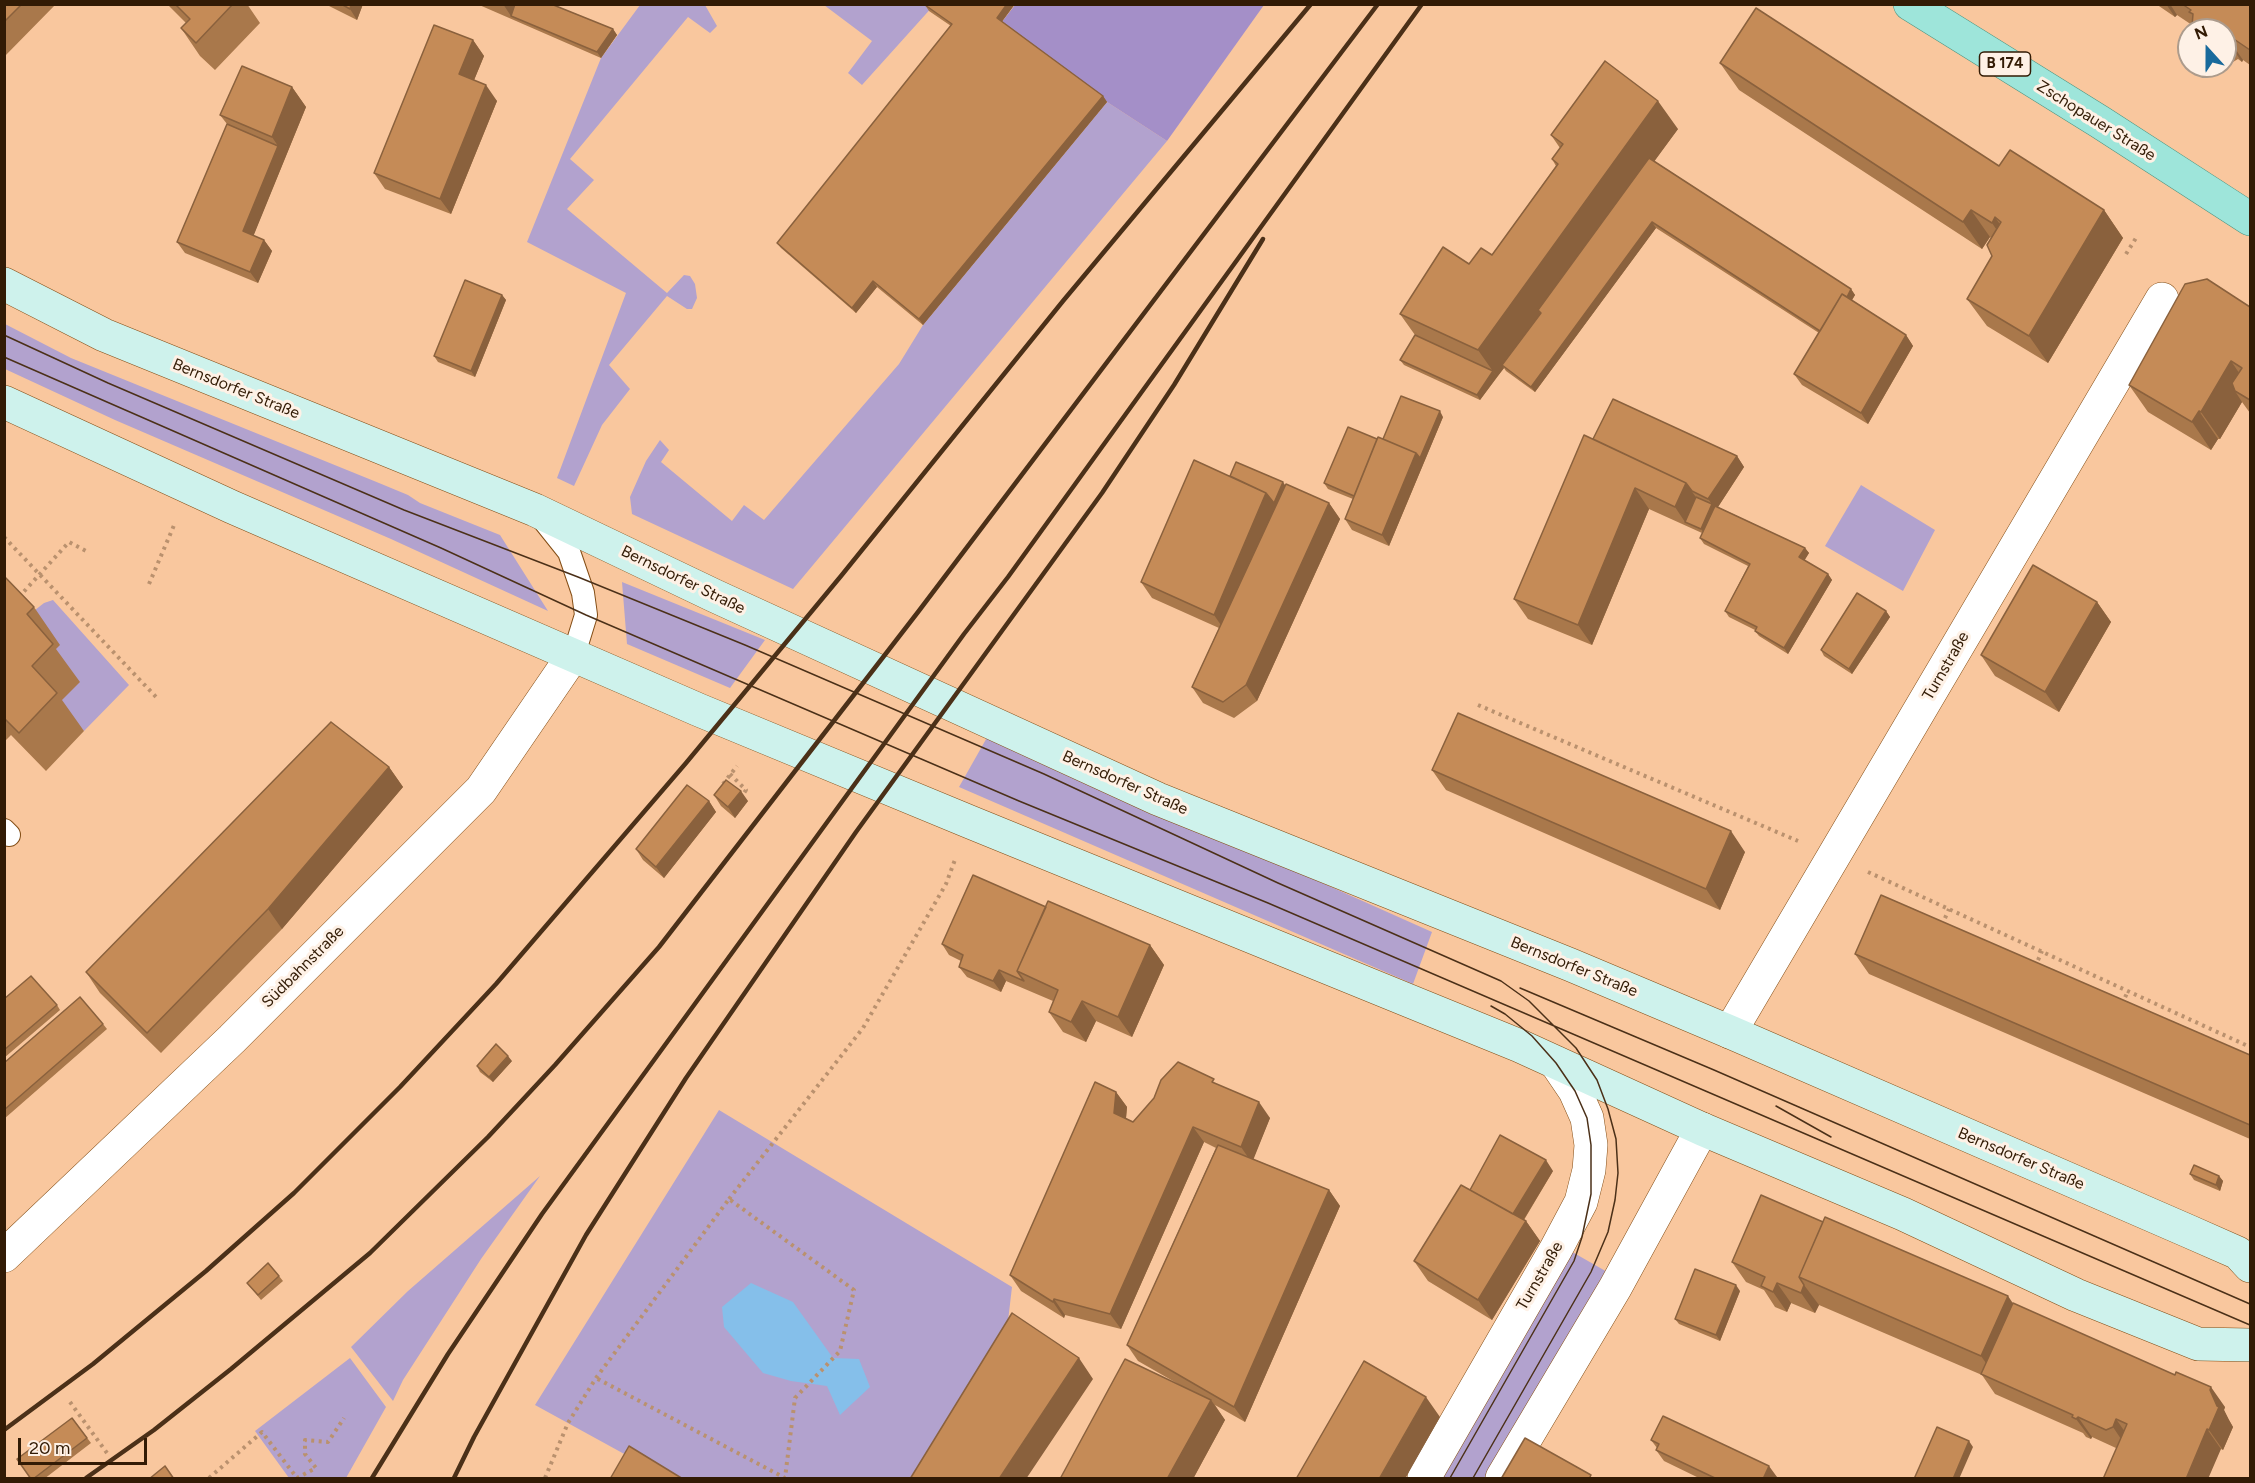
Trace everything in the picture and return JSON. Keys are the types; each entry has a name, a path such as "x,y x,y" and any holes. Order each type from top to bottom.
{"main road":[{"name":"Zschopauer Straße","path":"1910,4 2100,122 2250,219"}],"street":[{"name":"Bernsdorfer Straße","path":"4,284 104,335 535,510 734,605 1158,799 1571,964 2188,1230 2238,1253 2250,1266"},
{"name":"Turnstraße","path":"1730,1032 2162,299"},
{"path":"4,402 232,507 699,710 1556,1062 1702,1129 1903,1214 2076,1295 2198,1344 2250,1345"},
{"name":"Südbahnstraße","path":"4,1256 232,1039 481,790 574,654"},
{"name":"Turnstraße","path":"1424,1479 1551,1259 1581,1202 1589,1170 1591,1145 1587,1118 1575,1091 1556,1062"},
{"path":"1502,1479 1614,1288 1702,1129"}],"lane":[{"path":"535,510 569,552 583,593 586,615 574,654"}],"path":[{"path":"2126,254 2136,238"},
{"path":"149,584 176,520"},
{"path":"4,537 158,699"},
{"path":"16,600 69,542 86,551"},
{"path":"1478,705 1834,856 2250,1047"},
{"path":"730,774 746,790 741,796"},
{"path":"545,1479 568,1423 596,1378 729,1199 863,1028 946,884 970,822"},
{"path":"1938,935 1949,909"},
{"path":"2032,974 2042,951"},
{"path":"2119,1012 2128,991"},
{"path":"2214,1042 2218,1032"},
{"path":"596,1378 785,1478 795,1398 840,1350 854,1290 729,1199"},
{"path":"70,1402 107,1453"},
{"path":"209,1479 262,1432 297,1478 316,1468 305,1454 305,1440 328,1442 344,1418"},
{"path":"83,1433 89,1429"}],"shaded area":[{"path":"640,5 705,5 717,26 710,33 688,17 570,159 594,180 567,209 667,293 684,275 690,276 695,284 697,298 692,309 687,309 667,296 609,365 630,389 602,425 574,486 557,478 626,293 527,242 601,58"},
{"path":"824,5 934,5 862,85 848,73 872,41"},
{"path":"1015,5 1264,5 1167,141 1107,102 1001,23"},
{"path":"1107,102 1167,141 793,589 632,514 630,497 646,461 660,440 669,450 661,462 732,521 744,505 764,520 899,364 923,325"},
{"path":"5,324 71,358 379,483 408,495 420,503 500,535 548,611 391,539 115,420 5,369"},
{"path":"1861,485 1935,530 1903,591 1825,546"},
{"path":"622,582 765,640 730,688 627,644"},
{"path":"53,600 129,685 84,731 59,704 30,614 44,603"},
{"path":"989,734 1432,932 1413,984 959,787"},
{"path":"719,1110 1012,1287 1008,1321 937,1478 668,1478 535,1405"},
{"path":"540,1176 481,1259 403,1380 393,1401 351,1347 408,1291"},
{"path":"1567,1249 1609,1273 1490,1478 1435,1478"},
{"path":"350,1358 386,1407 346,1478 289,1478 255,1431"}],"water":[{"path":"751,1283 793,1302 833,1358 859,1359 870,1387 840,1415 827,1386 791,1381 763,1373 724,1327 722,1307"}],"building":[{"path":"4,4 22,4 4,22"},
{"path":"175,4 233,4 196,43 181,28 190,19"},
{"path":"341,4 351,4 350,9"},
{"path":"515,4 551,4 613,29 597,52 511,16"},
{"path":"926,4 1007,4 997,18 1103,96 919,319 873,281 852,308 777,243 952,24"},
{"path":"2182,4 2250,4 2250,50 2237,41 2237,18 2193,18 2193,14 2189,12 2191,10"},
{"path":"1756,8 1999,166 2010,150 2104,210 2029,336 1967,299 1992,256 1987,245 2001,222 1995,217 1992,223 1971,210 1963,222 1720,63"},
{"path":"434,25 473,40 459,74 486,85 440,199 374,173"},
{"path":"1605,61 1658,101 1478,350 1400,314 1443,247 1469,264 1481,248 1492,255 1558,164 1552,159 1563,144 1551,135"},
{"path":"242,66 292,87 272,137 220,115"},
{"path":"227,124 278,146 243,231 264,240 250,272 177,242"},
{"path":"1649,158 1851,289 1847,297 1842,294 1820,331 1652,222 1531,387 1502,365 1541,313 1538,310"},
{"path":"2207,279 2250,307 2250,400 2235,391 2232,383 2242,368 2231,361 2201,412 2199,411 2192,422 2129,385 2185,284"},
{"path":"465,280 502,295 471,371 434,356"},
{"path":"1842,294 1906,335 1861,413 1794,374"},
{"path":"1415,335 1493,371 1477,395 1400,360"},
{"path":"1401,396 1440,411 1420,458 1416,453 1383,439"},
{"path":"1613,399 1737,456 1708,499 1692,491 1686,483 1593,439"},
{"path":"1348,427 1377,439 1354,496 1324,483"},
{"path":"1584,435 1686,483 1675,507 1635,488 1578,625 1514,599"},
{"path":"1378,437 1416,453 1382,535 1345,519"},
{"path":"1194,460 1266,493 1214,615 1141,582"},
{"path":"1236,462 1283,482 1274,503 1266,493 1230,476"},
{"path":"1286,484 1329,503 1246,685 1223,702 1192,687"},
{"path":"1696,497 1712,504 1701,529 1685,522"},
{"path":"1715,506 1805,548 1799,557 1828,574 1784,648 1755,631 1757,627 1725,611 1750,564 1700,538"},
{"path":"2033,565 2097,602 2045,692 1981,655"},
{"path":"4,576 34,607 27,614 53,644 32,666 57,693 19,733 4,718"},
{"path":"1857,593 1886,611 1849,669 1821,650"},
{"path":"1458,713 1731,831 1706,889 1432,770"},
{"path":"331,722 389,767 268,909 147,1033 86,972"},
{"path":"726,780 741,791 728,807 714,795"},
{"path":"687,785 709,801 656,867 636,849"},
{"path":"973,875 1046,907 1017,971 1024,981 999,970 993,981 959,967 963,955 942,944"},
{"path":"1881,895 2250,1055 2250,1125 1855,954"},
{"path":"1048,901 1150,945 1118,1017 1082,1001 1071,1022 1049,1012 1058,990 1017,971"},
{"path":"31,976 57,1005 4,1050 4,999"},
{"path":"80,997 103,1024 4,1110 4,1063"},
{"path":"496,1044 508,1056 489,1077 477,1066"},
{"path":"1178,1062 1214,1079 1212,1082 1259,1102 1241,1147 1193,1127 1110,1314 1054,1299 1053,1302 1010,1275 1095,1082 1116,1092 1114,1113 1133,1122 1154,1098 1161,1080"},
{"path":"1500,1135 1546,1160 1513,1214 1470,1190"},
{"path":"1218,1145 1329,1190 1234,1407 1127,1345"},
{"path":"2194,1165 2219,1176 2216,1185 2190,1174"},
{"path":"1461,1185 1526,1221 1478,1300 1414,1261"},
{"path":"1761,1195 1823,1222 1799,1277 1804,1285 1801,1293 1777,1283 1773,1292 1761,1286 1765,1277 1732,1262"},
{"path":"1825,1217 2008,1296 1981,1356 1799,1277"},
{"path":"268,1263 279,1276 258,1295 247,1283"},
{"path":"1695,1269 1736,1285 1716,1335 1675,1319"},
{"path":"2013,1303 2175,1375 2176,1372 2211,1387 2210,1390 2219,1407 2186,1479 2103,1479 2127,1424 2116,1419 2113,1427 2106,1430 2078,1417 2076,1419 2072,1417 2073,1415 1981,1374"},
{"path":"1012,1313 1079,1358 999,1479 910,1479"},
{"path":"1125,1359 1211,1400 1167,1479 1060,1479"},
{"path":"1364,1361 1426,1397 1379,1479 1296,1479"},
{"path":"1663,1416 1769,1466 1763,1479 1717,1479 1656,1450 1659,1444 1651,1440"},
{"path":"72,1418 87,1438 31,1479 17,1459"},
{"path":"1937,1427 1969,1441 1953,1479 1914,1479"},
{"path":"1525,1438 1591,1475 1589,1479 1501,1479"},
{"path":"629,1446 683,1479 610,1479"},
{"path":"165,1466 174,1479 149,1479"}],"tram line":[{"path":"4,335 108,383 404,510 745,645 1044,774 1278,883 1501,981 1529,1001 1576,1048 1597,1080 1616,1139 1618,1173 1615,1200 1608,1232 1591,1272 1473,1478"},
{"path":"4,357 441,548 586,615 1019,801 1268,903 2250,1325"},
{"path":"1520,988 1714,1070 2250,1304"},
{"path":"1450,1478 1574,1261 1582,1237 1591,1194 1591,1145 1587,1118 1575,1091 1556,1063 1532,1036 1505,1014 1491,1006"},
{"path":"1776,1106 1831,1137"}],"railway":[{"path":"4,1430 93,1364 206,1271 294,1193 400,1087 496,984 686,763 841,576 1063,301 1311,4"},
{"path":"86,1478 154,1430 231,1369 370,1253 488,1137 659,947 918,612 1378,4"},
{"path":"372,1478 448,1354 542,1214 964,634 1008,577 1422,4"},
{"path":"454,1478 474,1437 586,1235 686,1078 856,832 1102,493 1174,385 1263,239"}]}
